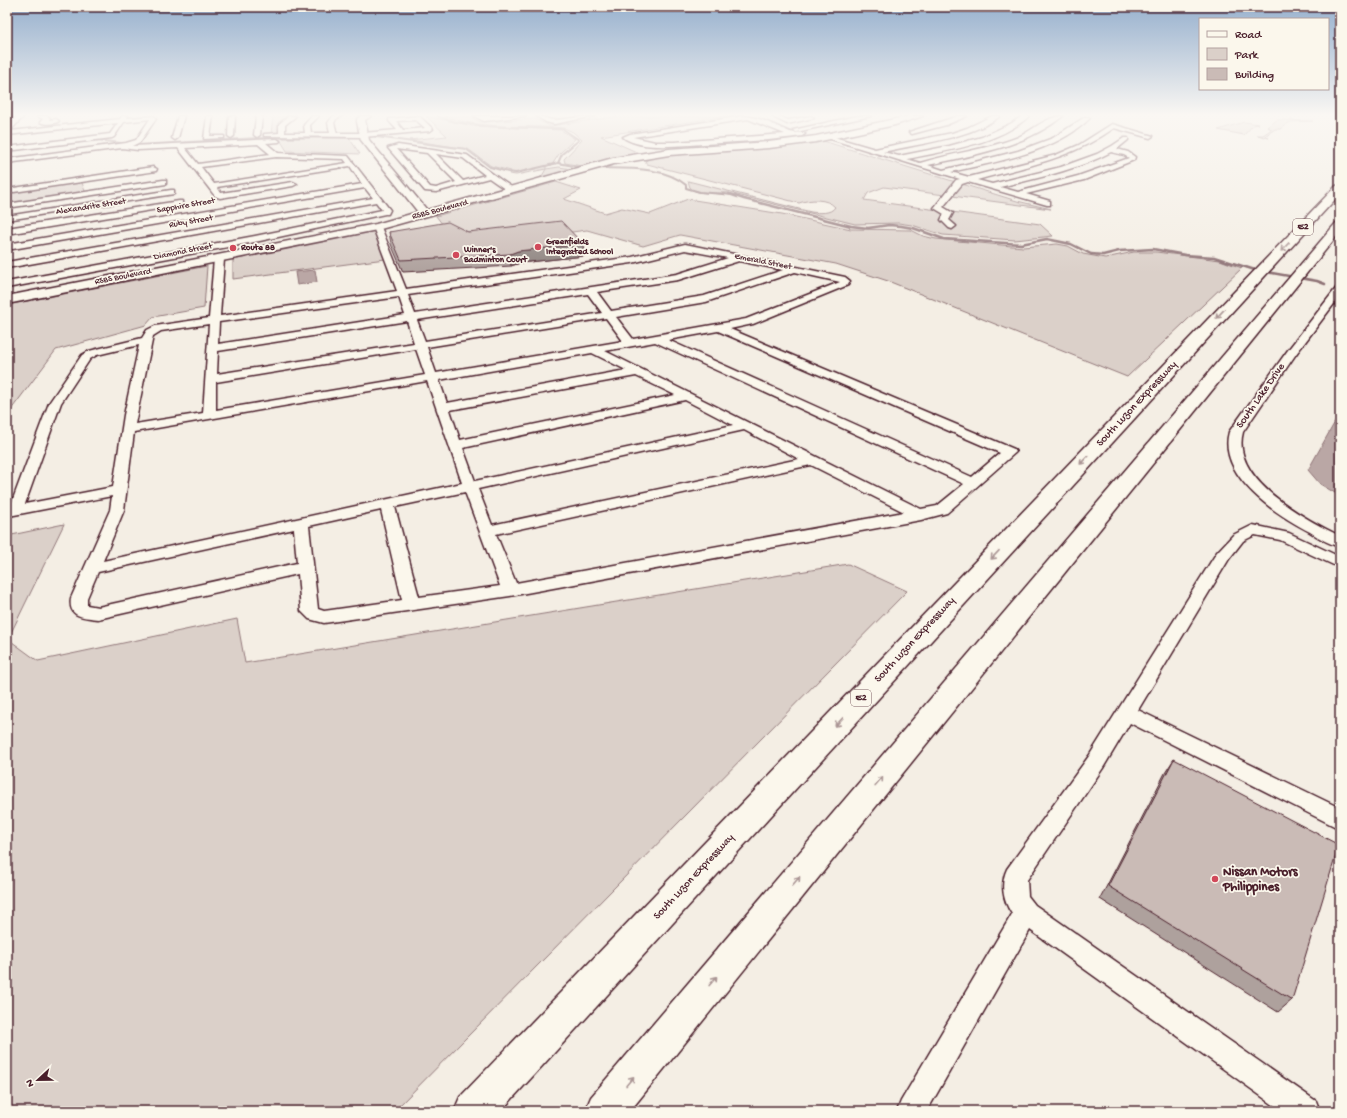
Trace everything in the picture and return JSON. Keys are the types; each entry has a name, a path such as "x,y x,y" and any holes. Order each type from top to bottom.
{"main road":[{"path":"388,168 406,191 405,196 411,203 422,210"},
{"name":"RSBS Boulevard","path":"7,300 219,259 377,226 422,210 512,190 587,168"},
{"name":"South Luzon Expressway","path":"474,1111 1340,188"},
{"name":"E2","path":"605,1111 1340,226"}],"street":[{"path":"199,168 207,175 212,186 263,250"},
{"path":"212,186 325,168"},
{"path":"353,168 355,174 368,185 378,199"},
{"path":"410,168 428,189 436,190 490,176"},
{"path":"446,168 461,183"},
{"path":"480,168 498,182 512,190"},
{"path":"931,168 1047,203"},
{"path":"944,172 960,168"},
{"path":"952,226 945,220 949,213 938,208 959,182 1010,168"},
{"path":"993,186 1057,168"},
{"path":"1019,194 1081,178 1109,168"},
{"path":"7,191 154,169 189,216"},
{"path":"7,206 163,182"},
{"path":"220,196 297,183"},
{"name":"Sapphire Street","path":"7,247 368,185"},
{"path":"7,218 171,192"},
{"name":"Diamond Street","path":"7,285 56,276 248,231 382,214 386,210 378,199"},
{"name":"Ruby Street","path":"7,265 248,231 378,199"},
{"name":"Alexandrite Street","path":"7,231 179,203"},
{"path":"377,226 470,486 510,590"},
{"path":"44,241 60,290"},
{"name":"Emerald Street","path":"402,293 632,260 681,247 796,268 845,281 845,283 750,322 719,328"},
{"path":"212,348 678,277 740,258"},
{"path":"208,416 219,259"},
{"path":"210,379 706,299 796,268"},
{"name":"South Lake Drive","path":"1340,289 1292,352 1236,432 1234,443 1236,457 1255,486 1270,500 1315,529 1340,542"},
{"path":"590,290 630,343"},
{"path":"305,567 98,613 84,611 78,607 79,598 117,510 128,429 148,334 159,328 402,293"},
{"path":"128,429 719,328 1009,452 942,510 922,515 510,590 324,617 315,615 310,611 301,522"},
{"path":"657,339 974,483"},
{"path":"12,511 55,403 86,357 93,353 146,340"},
{"path":"594,349 922,515"},
{"path":"442,408 637,372"},
{"path":"456,445 688,396"},
{"path":"93,568 746,426"},
{"path":"488,531 813,460"},
{"path":"12,511 119,490"},
{"path":"387,504 412,605"},
{"path":"1306,1111 1026,913 1016,900 1015,877 1096,762 1222,556 1238,538 1253,530 1284,536 1340,563"},
{"path":"1127,713 1340,819"},
{"path":"911,1111 1026,913"}],"green space":[{"path":"500,168 546,168 516,175 509,174 511,171"},
{"path":"566,168 578,170 533,182 542,176 546,169"},
{"path":"663,168 911,168 1017,201 1051,209 884,187 868,193 864,200 1040,224 1053,236 1015,240 943,235 912,225 898,223 855,224 729,193 697,192 692,190 688,181 811,212 828,212 835,207 828,202 818,200 799,203"},
{"path":"81,180 86,194 7,206 7,191"},
{"path":"556,182 581,190 564,199 605,213 622,208 650,214 688,199 782,214 851,229 911,230 923,236 936,239 1023,247 1057,244 1068,246 1083,254 1105,258 1134,252 1156,252 1220,260 1242,268 1127,377 888,281 836,264 680,235 643,246 587,230 497,242 450,234 436,216"},
{"path":"374,230 385,259 233,279 233,260"},
{"path":"207,266 204,308 153,317 146,325 56,350 7,415 7,305"},
{"path":"64,524 8,639 38,661 237,619 245,663 848,564 907,591 394,1111 7,1111 7,536"}],"shaded area":[{"path":"315,270 317,282 297,285 295,272"},
{"path":"1340,413 1340,496 1320,484 1308,470"}],"building":[{"path":"561,221 583,244 518,251 510,254 401,260 389,232 448,222 468,232"},
{"name":"Nissan Motors Philippines","path":"1174,759 1339,845 1292,1000 1108,886"}],"waterway":[{"path":"494,168 516,173 536,168"},
{"path":"600,168 642,169 654,171 677,179 686,185 686,188 700,192 732,195"},
{"path":"732,195 851,226 868,228 889,225 901,226 913,228 944,239 1021,244 1047,239 1071,244 1091,254 1103,255 1119,251 1153,249 1185,255 1214,257 1255,270 1317,281 1325,284"}],"place":[{"name":"Greenfields Integrated School","path":"538,247"},
{"name":"Route 88","path":"233,248"},
{"name":"Winner's Badminton Court","path":"456,255"},
{"name":"Nissan Motors Philippines","path":"1215,879"}]}
